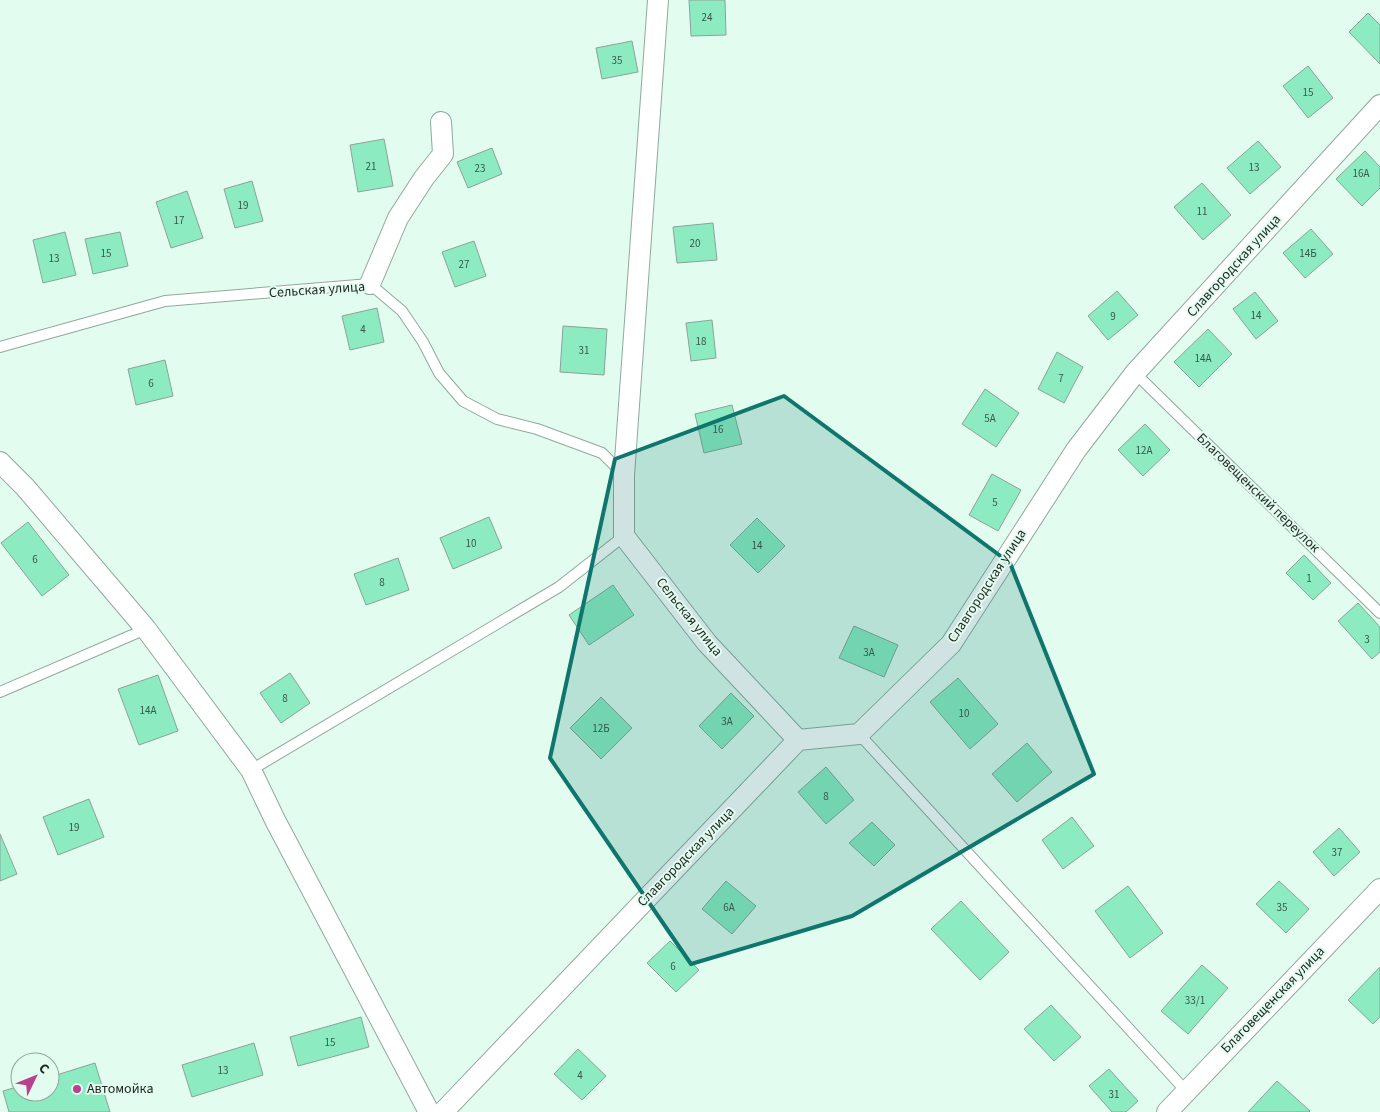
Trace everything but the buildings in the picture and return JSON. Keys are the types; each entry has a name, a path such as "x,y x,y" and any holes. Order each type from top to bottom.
{"street":[{"path":"624,536 624,475 658,0"},
{"name":"Славгородская улица","path":"859,734 951,644 1076,450 1135,373 1380,105"},
{"path":"370,284 398,218 424,178 443,154 441,122"},
{"path":"0,462 25,487 146,629 251,770 275,820 429,1112"},
{"name":"Сельская улица","path":"624,536 707,643 798,740"},
{"path":"798,740 859,734"},
{"name":"Славгородская улица","path":"443,1112 798,740"},
{"name":"Благовещенская улица","path":"1167,1112 1380,889"}],"lane":[{"name":"Сельская улица","path":"0,347 165,301 370,284 402,311 423,342 439,373 462,401 497,419 537,429 602,453 624,475"},
{"name":"Благовещенский переулок","path":"1135,373 1380,613"},
{"path":"251,770 559,587 624,536"},
{"path":"0,692 146,629"},
{"path":"859,734 1186,1091"}],"highlighted area":[{"path":"784,396 1010,563 1094,774 852,916 691,964 550,758 615,459"}],"place":[{"name":"Автомойка","path":"77,1089"}]}
